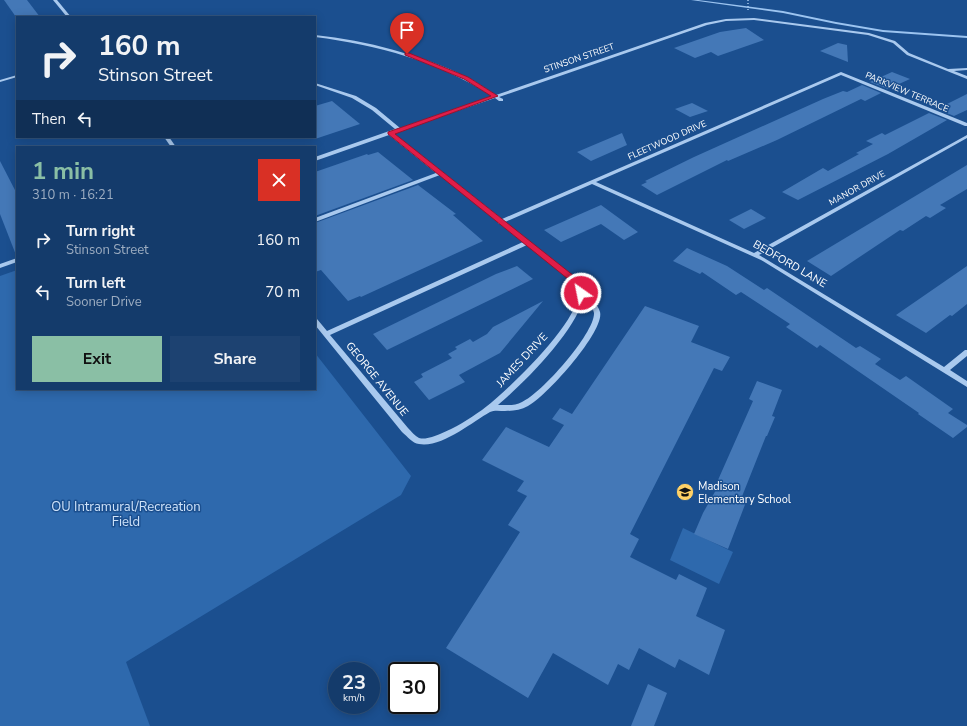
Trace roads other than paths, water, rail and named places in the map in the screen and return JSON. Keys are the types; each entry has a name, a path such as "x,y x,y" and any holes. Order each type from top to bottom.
{"street":[{"path":"55,0 68,16"},
{"name":"STINSON STREET","path":"316,159 647,44 719,21 754,19 856,32 894,42 908,54 967,78"},
{"path":"316,36 346,39 375,45 413,56 466,78 501,100"},
{"path":"946,70 967,69"},
{"name":"PARKVIEW TERRACE","path":"841,73 967,125"},
{"name":"FLEETWOOD DRIVE","path":"500,222 841,73"},
{"path":"0,81 16,76"},
{"path":"316,84 354,97 374,109 399,130"},
{"path":"390,133 578,284 581,293 595,308 597,313 592,330 573,358 540,394 528,404 516,408 490,408"},
{"name":"MANOR DRIVE","path":"755,255 967,136"},
{"path":"167,138 173,146"},
{"path":"316,220 440,173"},
{"name":"BEDFORD LANE","path":"592,182 755,255 781,269 967,384"},
{"path":"326,334 526,242"},
{"path":"0,266 16,260"},
{"name":"JAMES DRIVE","path":"432,439 454,431 490,408 523,378 550,347 571,318 578,305 581,293"},
{"name":"GEORGE AVENUE","path":"316,322 405,430 421,441 432,439"},
{"path":"945,370 967,352"}],"waterway":[{"path":"692,0 783,12 883,31 967,37"}],"place":[{"name":"Madison Elementary School","path":"685,492"}],"park label":[{"name":"OU Intramural/Recreation Field","path":"126,514"}]}
